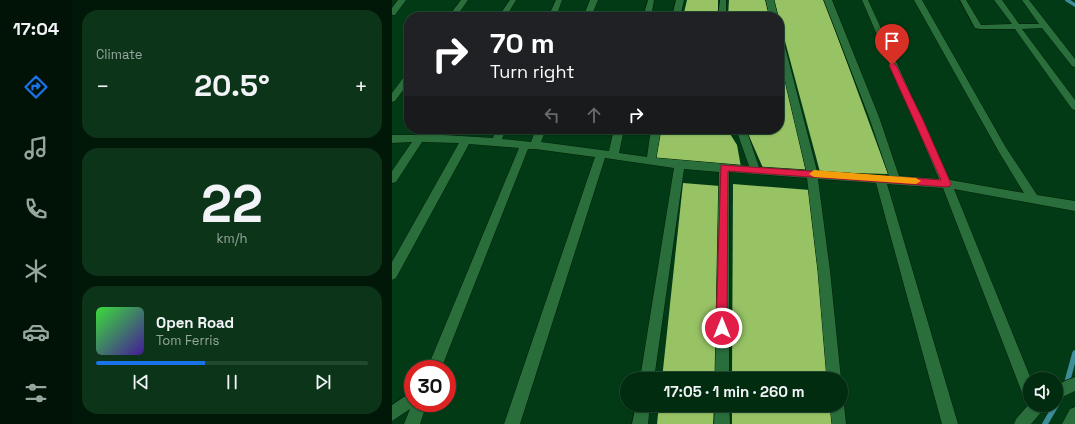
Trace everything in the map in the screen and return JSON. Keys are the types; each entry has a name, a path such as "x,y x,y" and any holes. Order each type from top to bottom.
{"street":[{"path":"392,13 402,0"},
{"path":"456,12 465,0"},
{"path":"505,12 513,0"},
{"path":"554,12 560,0"},
{"path":"589,12 594,0"},
{"path":"648,12 651,0"},
{"path":"677,12 680,0"},
{"path":"722,12 723,0"},
{"path":"770,0 773,12"},
{"path":"828,0 872,110 895,179"},
{"path":"865,0 947,184 1023,375"},
{"path":"918,0 1002,149 1033,198"},
{"path":"963,0 979,26 1044,26"},
{"path":"998,0 1075,107"},
{"path":"1026,0 1044,26 1075,64"},
{"path":"784,59 812,174 824,271 833,372"},
{"path":"392,99 404,83"},
{"path":"430,138 433,134"},
{"path":"496,142 499,134"},
{"path":"438,360 530,145 538,134"},
{"path":"512,424 563,266 617,134"},
{"path":"651,161 655,134"},
{"path":"743,134 755,170"},
{"path":"392,179 419,138"},
{"path":"392,139 430,138 530,145 680,165 895,179 947,184 1033,198 1073,202"},
{"path":"392,274 466,140"},
{"path":"648,372 680,165"},
{"path":"722,372 724,167"},
{"path":"880,179 911,292 950,424"},
{"path":"1063,389 1075,384"},
{"path":"392,414 404,405"},
{"path":"412,424 417,412"},
{"path":"640,424 642,412"},
{"path":"722,412 722,424"},
{"path":"838,412 839,424"},
{"path":"1022,424 1029,412"},
{"path":"1070,424 1075,414"}],"building":[{"path":"687,0 718,0 718,12 684,12"},
{"path":"729,0 767,0 770,12 728,12"},
{"path":"774,0 824,0 888,174 820,172 784,37 784,12 777,12"},
{"path":"784,74 806,171 763,168 748,134 784,134"},
{"path":"659,134 730,134 737,145 741,167 654,159"},
{"path":"683,183 720,186 715,372 663,372"},
{"path":"733,184 810,190 830,372 732,372"},
{"path":"658,412 714,412 714,424 657,424"},
{"path":"732,412 835,412 836,424 732,424"}],"waterway":[{"path":"1067,0 1075,5"},
{"path":"1066,386 1075,353"},
{"path":"1045,424 1052,412"}],"slow traffic":[{"path":"814,174 916,181"}],"route":[{"path":"722,328 724,167 947,184 919,120 892,65"}]}
